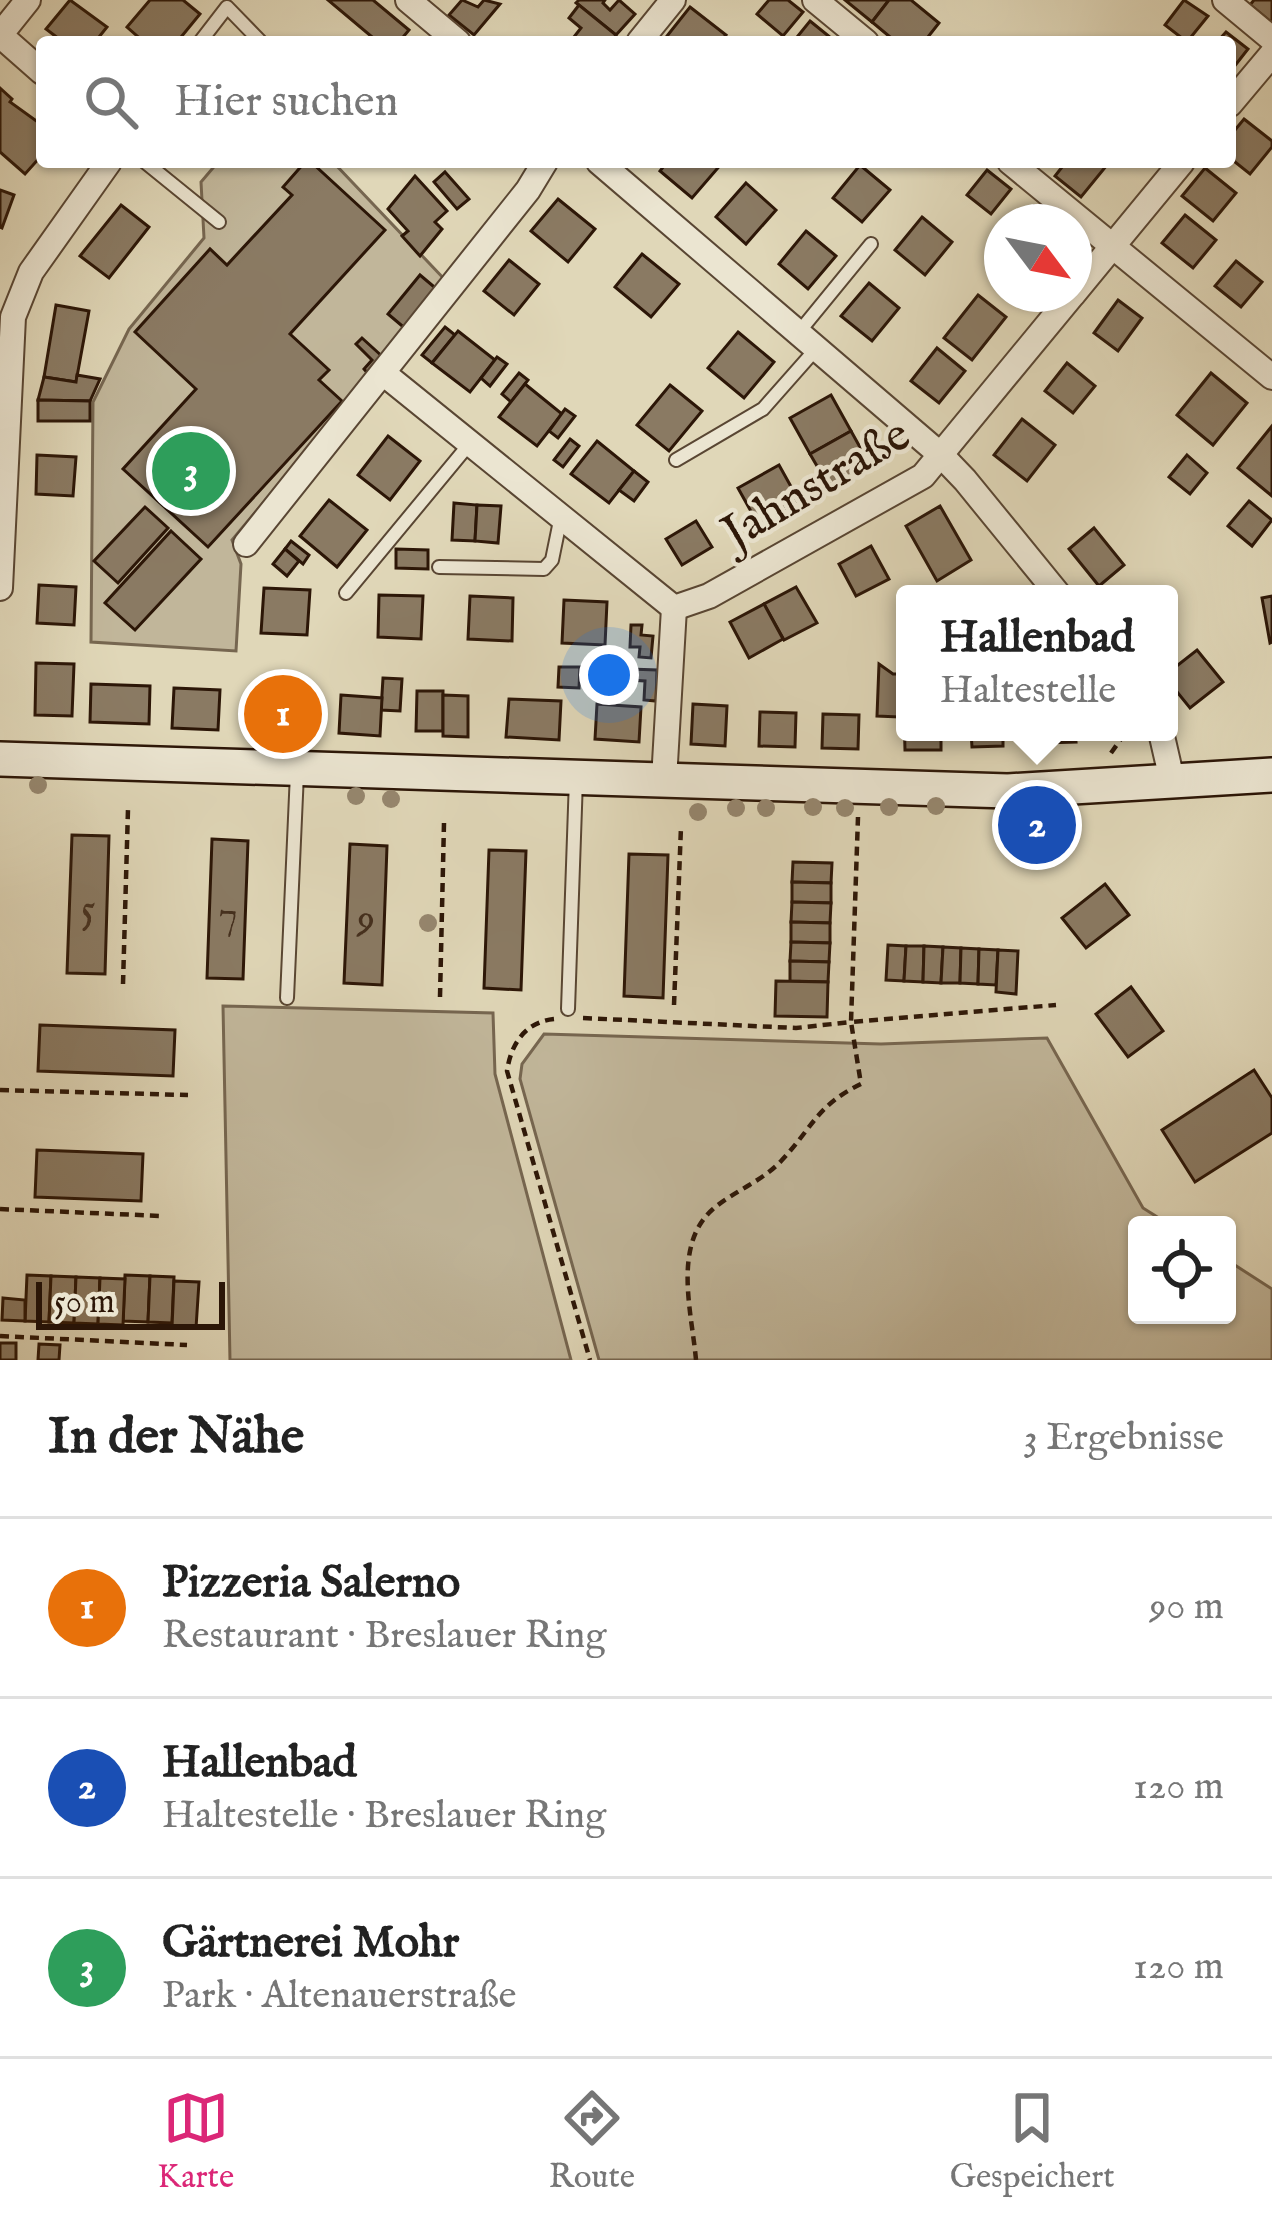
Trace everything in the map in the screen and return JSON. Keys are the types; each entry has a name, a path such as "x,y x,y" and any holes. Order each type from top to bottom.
{"main road":[{"path":"1172,780 1209,763 1272,755"},
{"path":"0,759 1008,790 1272,775"}],"street":[{"path":"28,0 0,35 36,67"},
{"path":"408,0 451,36"},
{"path":"644,36 673,0"},
{"path":"815,0 859,36"},
{"path":"1225,0 1272,39"},
{"path":"1236,97 1272,54"},
{"path":"0,588 13,317 32,272 105,168"},
{"path":"246,544 541,168"},
{"path":"606,168 942,457 1051,585"},
{"path":"1017,168 1272,377"},
{"name":"Jahnstraße","path":"1092,272 1177,168"},
{"name":"Jahnstraße","path":"674,608 709,596 923,476 1059,312"},
{"path":"383,373 674,608 664,780"},
{"path":"1163,741 1172,780"}],"lane":[{"path":"205,36 227,7 255,36"},
{"path":"152,168 218,222"},
{"path":"676,460 764,409 872,244"},
{"path":"346,593 471,441"},
{"path":"439,566 544,569 553,560 561,515"},
{"path":"287,998 298,766"},
{"path":"569,1015 577,777"}],"path":[{"path":"1110,755 1122,741"},
{"path":"696,1360 687,1266 695,1232 711,1210 779,1164 830,1099 861,1084 851,1022 862,787"},
{"path":"123,983 128,809"},
{"path":"440,997 444,823"},
{"path":"674,1005 681,827"},
{"path":"590,1360 507,1071 510,1050 539,1020 569,1015 796,1028 1056,1005"},
{"path":"0,1090 188,1095"},
{"path":"0,1210 161,1216"},
{"path":"0,1336 187,1345"}],"shaded area":[{"path":"213,168 339,168 448,283 232,540 241,564 236,651 91,642 93,402 129,329 204,238 201,182"},
{"path":"223,1006 493,1013 495,1074 571,1360 230,1360"},
{"path":"544,1034 881,1044 1047,1038 1143,1208 1156,1216 1128,1216 1128,1324 1236,1324 1236,1266 1272,1289 1272,1360 599,1360 520,1079 522,1064"}],"building":[{"path":"70,0 107,27 100,36 55,36 46,29"},
{"path":"150,0 183,0 200,14 182,36 137,36 127,27"},
{"path":"328,0 373,0 409,30 404,36 371,36"},
{"path":"462,0 478,7 484,0 500,4 474,35 449,15"},
{"path":"605,0 610,10 619,0 635,14 616,35 576,3"},
{"path":"769,0 788,0 803,12 783,36 757,14"},
{"path":"845,0 889,0 872,22"},
{"path":"889,0 911,0 939,23 929,36 889,36 872,22"},
{"path":"1184,0 1208,16 1192,36 1179,36 1165,25"},
{"path":"1254,0 1272,0 1272,23 1250,5"},
{"path":"579,5 616,35 575,36 581,28 569,18"},
{"path":"690,7 726,35 725,36 667,36"},
{"path":"810,21 829,36 798,36"},
{"path":"1236,40 1248,49 1236,64"},
{"path":"0,88 10,102 36,121 36,162 25,174 0,152"},
{"path":"1244,119 1272,141 1250,174 1236,163 1236,129"},
{"path":"300,168 318,168 385,230 290,334 329,370 319,380 342,401 208,547 123,469 196,389 135,332 210,249 227,265 292,195 283,187"},
{"path":"662,168 718,168 692,198 660,171"},
{"path":"858,168 890,190 862,222 833,198"},
{"path":"1061,168 1105,168 1081,197 1055,176"},
{"path":"1205,168 1236,193 1213,221 1182,196"},
{"path":"987,170 1011,189 999,204 984,204 984,208 967,195"},
{"path":"445,172 469,199 457,209 434,182"},
{"path":"415,176 447,211 435,222 442,229 420,256 402,236 408,231 388,209"},
{"path":"746,183 776,210 746,244 716,217"},
{"path":"0,190 14,195 2,228 0,227"},
{"path":"558,199 595,229 568,262 531,231"},
{"path":"121,205 149,227 109,278 80,256"},
{"path":"1185,215 1216,240 1193,268 1162,243"},
{"path":"922,217 952,242 925,275 895,250"},
{"path":"806,231 836,256 808,289 779,264"},
{"path":"642,254 679,284 651,317 615,287"},
{"path":"509,260 539,284 514,315 484,291"},
{"path":"1236,261 1262,282 1241,307 1215,286"},
{"path":"420,275 439,291 407,330 388,314"},
{"path":"869,283 899,308 872,341 841,316"},
{"path":"978,295 984,300 984,312 1006,317 972,360 944,338"},
{"path":"1118,300 1142,318 1118,351 1094,333"},
{"path":"56,305 89,311 76,382 44,377"},
{"path":"445,327 455,335 432,363 422,355"},
{"path":"458,331 495,360 470,392 432,363"},
{"path":"738,332 774,362 744,398 708,368"},
{"path":"362,338 384,358 369,375 364,369 372,360 356,344"},
{"path":"937,348 965,371 939,403 911,381"},
{"path":"497,357 507,364 490,386 481,378"},
{"path":"1067,363 1095,386 1073,413 1045,391"},
{"path":"519,373 528,380 511,402 502,394"},
{"path":"1211,373 1247,403 1213,445 1177,415"},
{"path":"77,375 100,379 90,401 38,400 44,377 76,382"},
{"path":"525,384 562,414 537,446 499,417"},
{"path":"670,385 702,411 669,451 637,425"},
{"path":"831,395 851,431 810,454 790,418"},
{"path":"38,400 90,401 90,421 38,421"},
{"path":"565,409 575,416 558,438 549,431"},
{"path":"1022,419 1055,445 1027,481 994,455"},
{"path":"1272,426 1272,496 1238,468"},
{"path":"851,431 871,467 831,490 810,454"},
{"path":"388,436 420,461 390,500 358,475"},
{"path":"570,439 579,446 563,467 554,460"},
{"path":"597,441 634,471 609,503 571,474"},
{"path":"37,455 76,457 73,496 36,494"},
{"path":"1187,455 1207,473 1190,494 1169,477"},
{"path":"779,465 799,501 758,524 738,488"},
{"path":"634,471 648,482 634,501 619,490"},
{"path":"329,500 367,530 337,567 300,536"},
{"path":"1249,501 1272,520 1252,546 1228,526"},
{"path":"454,503 477,505 475,541 452,540"},
{"path":"477,505 501,506 498,543 475,541"},
{"path":"940,506 971,560 937,581 906,526"},
{"path":"145,507 168,528 118,583 94,561"},
{"path":"696,521 712,547 682,565 666,539"},
{"path":"1094,528 1124,565 1098,585 1069,549"},
{"path":"171,531 201,559 135,630 105,603"},
{"path":"291,541 309,555 303,564 285,549"},
{"path":"871,546 889,579 856,596 839,564"},
{"path":"285,549 299,561 287,576 273,564"},
{"path":"396,549 428,550 428,569 396,568"},
{"path":"39,585 76,587 74,625 37,623"},
{"path":"796,587 817,623 784,640 764,604"},
{"path":"264,588 310,590 307,635 261,633"},
{"path":"379,595 423,596 421,639 378,637"},
{"path":"470,596 513,598 512,641 468,639"},
{"path":"1272,596 1272,642 1270,643 1262,598"},
{"path":"564,600 607,602 605,645 562,643"},
{"path":"764,604 783,639 749,658 730,622"},
{"path":"631,625 642,625 641,635 653,636 651,658 639,657 640,647 630,647"},
{"path":"1197,650 1223,682 1190,708 1178,693 1178,665"},
{"path":"36,663 74,664 72,716 35,715"},
{"path":"879,664 896,674 896,717 877,716"},
{"path":"559,667 580,667 579,688 558,687"},
{"path":"629,669 657,670 656,701 644,700 645,681 629,680"},
{"path":"383,678 402,679 400,711 381,710"},
{"path":"91,684 150,686 149,724 90,722"},
{"path":"261,684 301,685 300,731 259,730"},
{"path":"174,688 220,690 218,730 172,728"},
{"path":"417,691 443,691 443,731 416,731"},
{"path":"341,695 382,698 380,736 339,733"},
{"path":"443,695 468,696 468,737 443,736"},
{"path":"509,699 561,701 559,740 506,737"},
{"path":"597,704 641,707 639,742 595,739"},
{"path":"693,704 727,706 725,746 691,744"},
{"path":"760,712 796,713 795,747 759,746"},
{"path":"823,714 859,715 858,749 822,748"},
{"path":"905,741 941,741 941,750 905,750"},
{"path":"972,741 1003,741 1003,746 972,747"},
{"path":"72,835 109,836 105,974 67,973"},
{"path":"212,839 248,841 243,979 207,978"},
{"path":"350,844 387,846 382,985 344,983"},
{"path":"489,850 526,851 521,990 484,988"},
{"path":"629,854 668,855 663,998 624,996"},
{"path":"793,862 832,863 831,883 792,882"},
{"path":"792,882 831,883 831,903 792,902"},
{"path":"1105,884 1129,915 1086,948 1062,918"},
{"path":"792,902 831,903 830,923 791,922"},
{"path":"791,922 830,923 830,943 791,942"},
{"path":"791,942 830,943 829,962 790,961"},
{"path":"888,945 906,946 904,981 886,980"},
{"path":"906,946 924,946 923,982 904,981"},
{"path":"924,946 943,947 941,983 923,982"},
{"path":"943,947 961,948 960,983 941,983"},
{"path":"961,948 979,949 978,984 960,983"},
{"path":"979,949 998,950 996,985 978,984"},
{"path":"998,950 1018,951 1016,994 996,992"},
{"path":"790,961 829,962 828,982 790,981"},
{"path":"776,981 828,982 827,1017 775,1016"},
{"path":"1131,987 1163,1031 1128,1057 1096,1014"},
{"path":"40,1025 175,1030 173,1076 38,1071"},
{"path":"1254,1070 1272,1098 1272,1133 1195,1182 1162,1130"},
{"path":"37,1150 143,1154 141,1201 35,1197"},
{"path":"27,1275 51,1276 49,1322 25,1321"},
{"path":"125,1275 150,1276 148,1322 123,1321"},
{"path":"51,1276 76,1277 74,1323 49,1322"},
{"path":"150,1276 174,1277 172,1323 148,1322"},
{"path":"76,1277 100,1278 98,1324 74,1323"},
{"path":"100,1278 125,1279 123,1325 98,1324"},
{"path":"174,1281 199,1282 196,1328 172,1327"},
{"path":"3,1298 25,1300 25,1321 2,1320"},
{"path":"0,1343 16,1343 16,1360 0,1360"},
{"path":"39,1344 60,1345 59,1360 38,1360"}],"place":[{"name":"Gärtnerei Mohr","path":"191,471"},
{"name":"Pizzeria Salerno","path":"283,714"},
{"name":"Hallenbad","path":"1037,825"}]}
